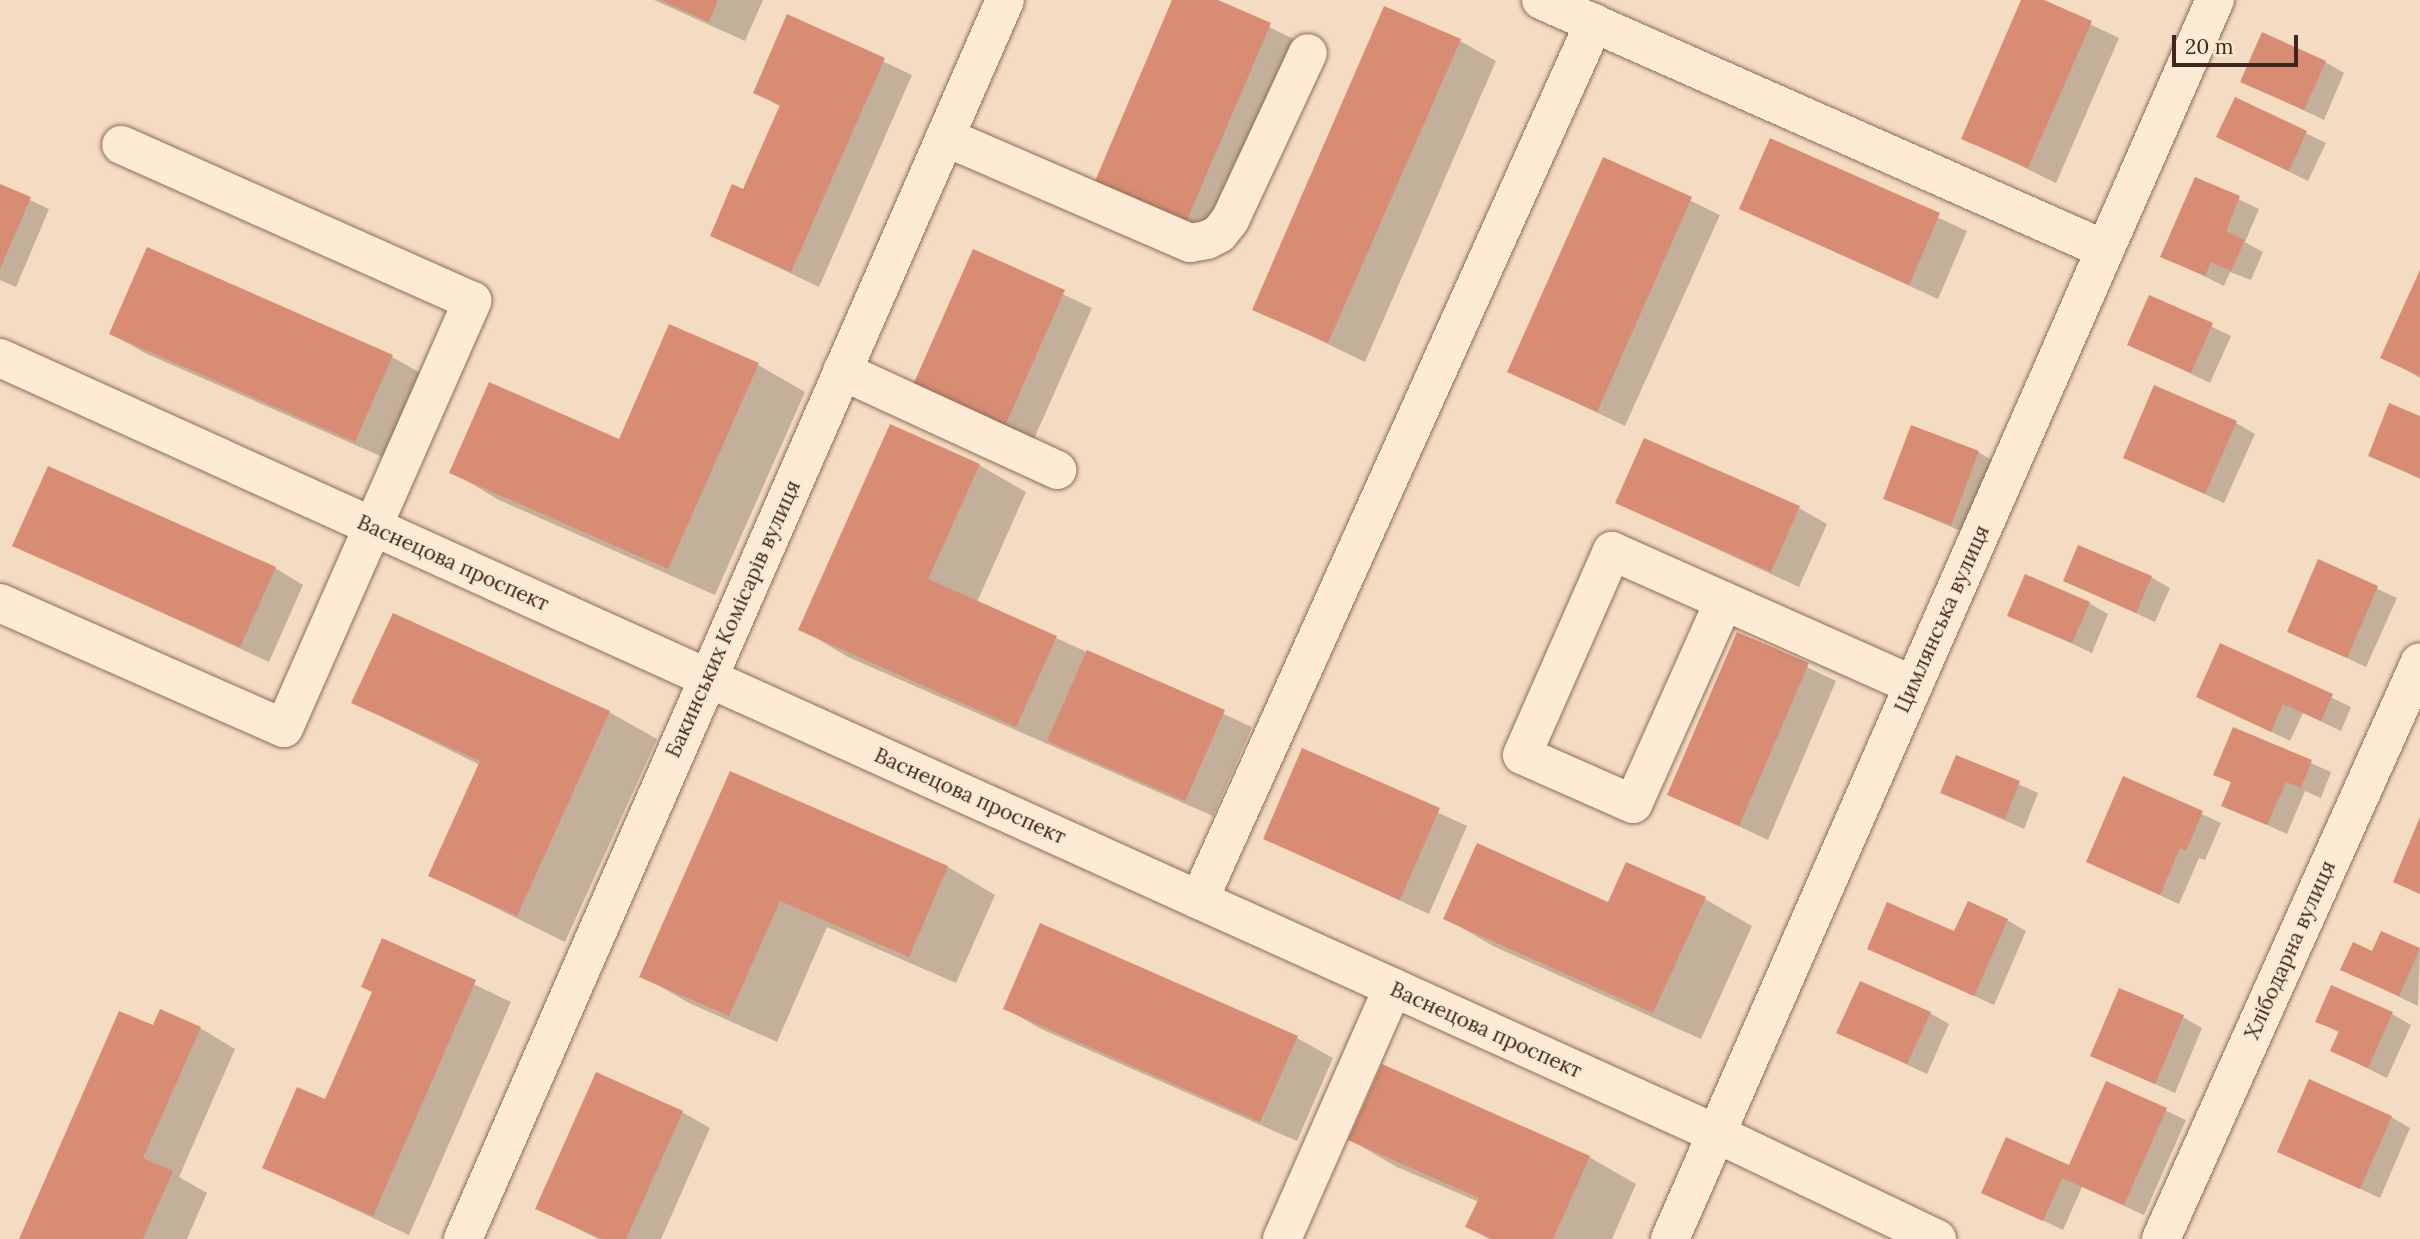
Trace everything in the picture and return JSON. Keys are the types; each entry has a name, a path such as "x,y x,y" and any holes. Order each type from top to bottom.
{"street":[{"name":"Бакинських Комісарів вулиця","path":"463,1239 1005,0"},
{"path":"1541,0 2104,250"},
{"name":"Цимлянська вулиця","path":"1670,1239 2104,250 2206,3"},
{"path":"1199,900 1594,23"},
{"path":"945,137 1190,243 1207,240 1219,234 1230,219 1308,53"},
{"path":"0,603 284,728 472,301 121,145"},
{"name":"Васнецова проспект","path":"0,358 1715,1133 1937,1239"},
{"path":"842,371 1057,470"},
{"path":"1724,601 1633,804 1522,755 1612,551 1913,685"},
{"name":"Хлібодарна вулиця","path":"2161,1239 2420,662"},
{"path":"1282,1239 1393,987"}],"building":[{"path":"660,0 718,0 709,22"},
{"path":"1172,0 1218,0 1271,23 1187,220 1095,181"},
{"path":"2021,0 2044,0 2092,21 2028,168 1961,139"},
{"path":"1384,6 1461,39 1328,343 1252,310"},
{"path":"787,14 885,58 791,272 710,236 732,184 743,189 780,105 753,93"},
{"path":"2262,32 2326,61 2304,110 2240,82"},
{"path":"2235,97 2307,131 2289,171 2216,137"},
{"path":"1770,138 1940,213 1909,285 1739,209"},
{"path":"1603,157 1692,197 1597,412 1507,372"},
{"path":"2195,177 2240,196 2226,231 2245,240 2231,271 2211,262 2205,276 2160,257"},
{"path":"0,184 31,197 0,269"},
{"path":"147,247 393,355 355,442 109,334"},
{"path":"973,249 1065,290 1005,426 913,385"},
{"path":"2420,270 2420,376 2380,358"},
{"path":"2149,295 2213,323 2191,373 2127,345"},
{"path":"669,324 759,363 668,569 449,473 489,382 619,439"},
{"path":"2154,385 2237,421 2205,494 2123,458"},
{"path":"2389,403 2420,416 2420,478 2368,456"},
{"path":"890,424 980,464 928,579 1057,636 1016,727 798,630"},
{"path":"1911,425 1979,451 1951,525 1883,499"},
{"path":"1644,438 1800,506 1771,572 1615,503"},
{"path":"48,466 276,567 240,647 12,546"},
{"path":"2078,545 2152,576 2136,613 2063,581"},
{"path":"2318,559 2378,586 2347,658 2287,632"},
{"path":"2025,574 2090,602 2072,643 2007,616"},
{"path":"393,613 610,711 517,916 428,876 480,761 351,703"},
{"path":"1737,632 1809,663 1739,826 1667,795"},
{"path":"2220,643 2333,694 2321,721 2283,704 2271,732 2196,697"},
{"path":"1087,650 1225,710 1185,801 1047,741"},
{"path":"2233,727 2312,760 2301,788 2286,782 2267,825 2221,806 2231,782 2213,775"},
{"path":"1302,748 1440,808 1400,900 1263,839"},
{"path":"1956,755 2020,781 2005,819 1940,793"},
{"path":"730,771 948,866 909,957 780,901 729,1016 639,977"},
{"path":"2123,776 2203,811 2186,851 2180,848 2160,895 2086,862"},
{"path":"2420,817 2420,894 2393,882"},
{"path":"1477,843 1608,902 1626,862 1706,897 1653,1013 1443,919"},
{"path":"1968,901 2008,919 1974,996 1867,949 1887,902 1954,931"},
{"path":"1040,923 1298,1036 1260,1122 1003,1009"},
{"path":"2381,931 2420,948 2399,996 2340,970 2353,942 2372,951"},
{"path":"382,938 476,980 373,1216 262,1168 297,1087 325,1099 372,992 361,987"},
{"path":"1860,981 1931,1012 1907,1064 1836,1033"},
{"path":"2331,985 2393,1012 2368,1068 2330,1051 2339,1031 2315,1022"},
{"path":"2119,988 2184,1015 2155,1084 2090,1056"},
{"path":"160,1009 201,1027 143,1158 173,1171 143,1239 19,1239 119,1011 153,1025"},
{"path":"1382,1064 1590,1156 1553,1239 1492,1239 1465,1227 1479,1198 1348,1140"},
{"path":"596,1072 683,1111 626,1239 602,1239 535,1209"},
{"path":"2309,1079 2392,1116 2360,1189 2277,1152"},
{"path":"2106,1081 2167,1108 2124,1205 2062,1178 2043,1221 1981,1193 2006,1137 2069,1165"}]}
